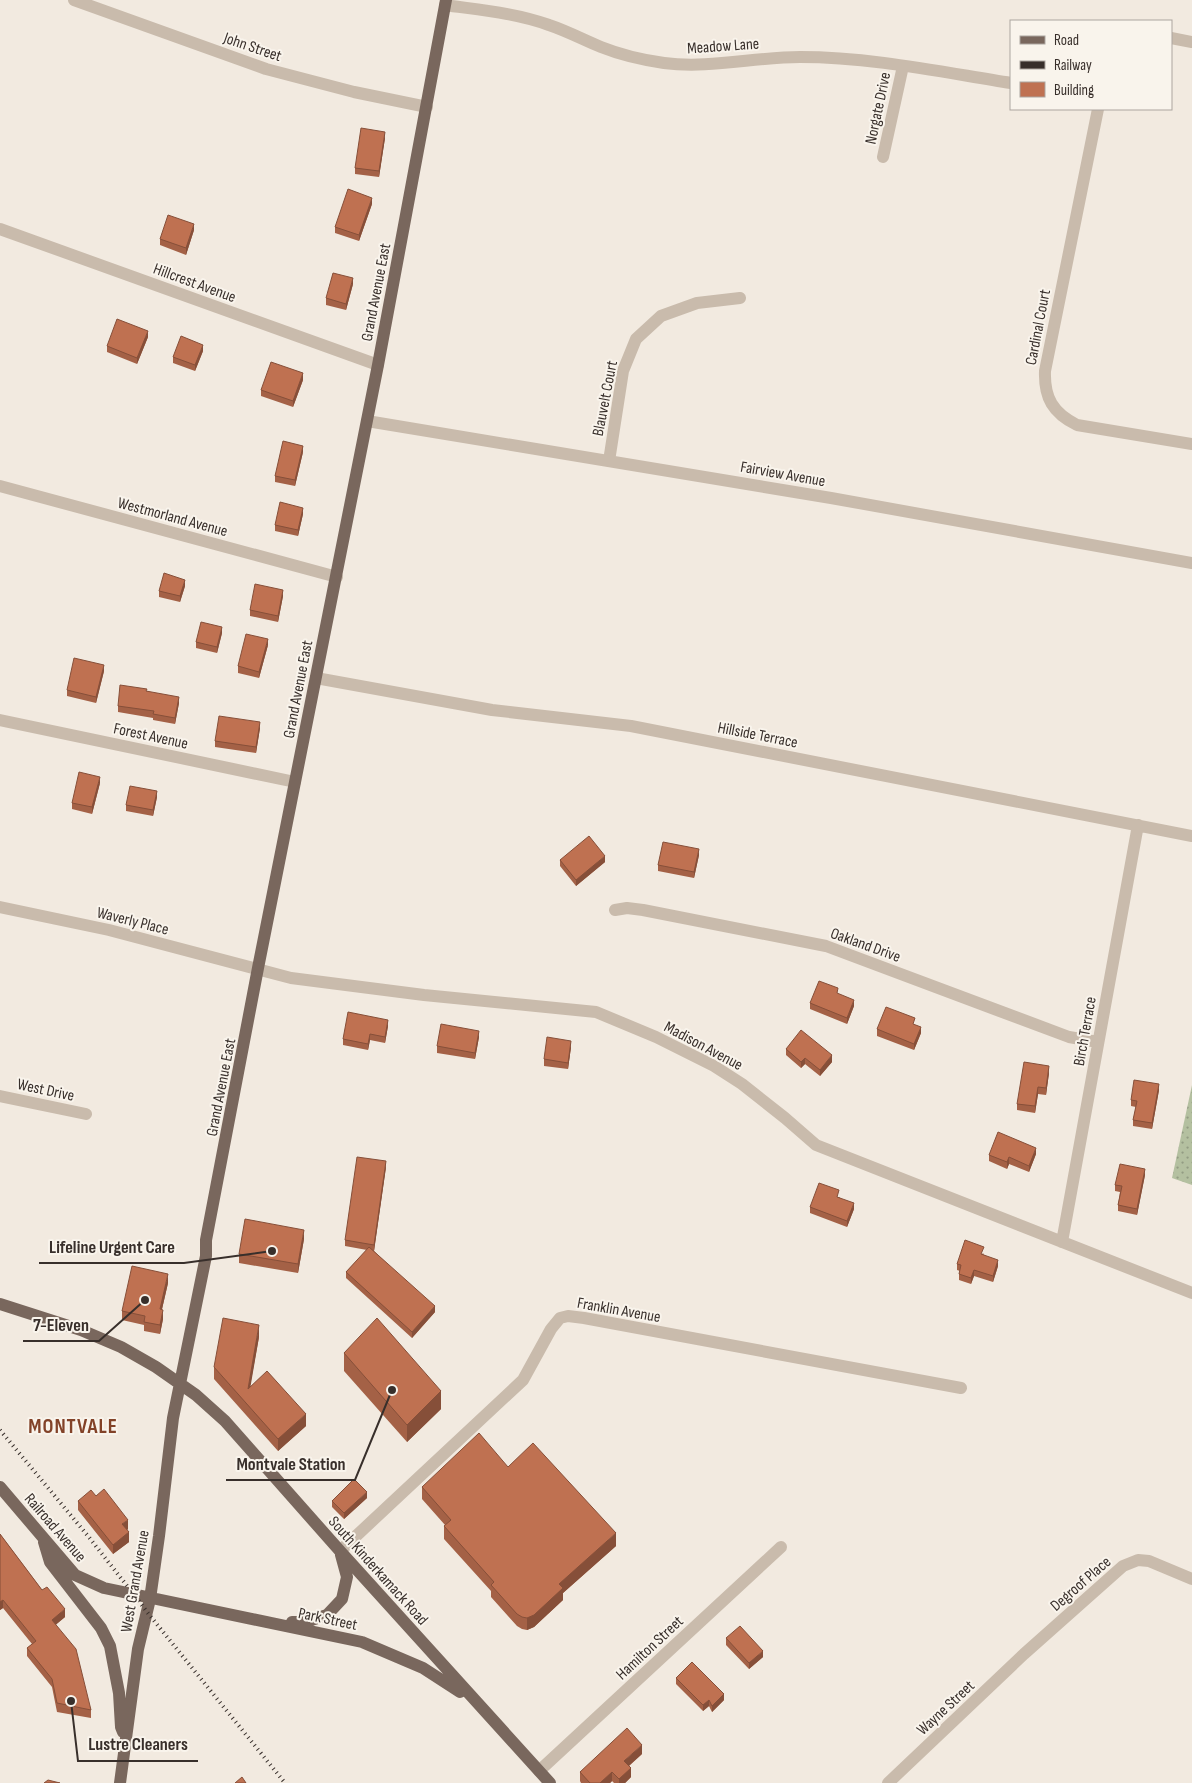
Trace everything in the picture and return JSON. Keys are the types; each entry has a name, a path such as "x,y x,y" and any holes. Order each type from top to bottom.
{"main road":[{"name":"Grand Avenue East","path":"180,1384 206,1256 206,1240 258,968 378,365 445,3"},
{"name":"South Kinderkamack Road","path":"2,1304 81,1330 121,1347 156,1367 196,1395 225,1421 550,1783"},
{"name":"West Grand Avenue","path":"120,1783 138,1649 150,1599 164,1501 172,1418 180,1384"},
{"name":"Railroad Avenue","path":"0,1487 75,1575 104,1588 150,1599"},
{"path":"42,1537 50,1562 101,1628 110,1646 119,1693 121,1727 126,1739"},
{"path":"268,1622 305,1622 327,1615 342,1598 347,1577 340,1551"},
{"name":"Park Street","path":"150,1599 362,1642 397,1655 423,1668 450,1684 484,1710"}],"street":[{"name":"John Street","path":"74,0 266,69 354,92 427,107"},
{"name":"Meadow Lane","path":"445,3 518,16 549,25 604,48 632,57 665,63 698,64 801,57 849,59 1010,83"},
{"path":"1172,38 1192,42"},
{"name":"Norgate Drive","path":"883,157 903,66"},
{"name":"Cardinal Court","path":"1098,110 1045,371 1044,384 1047,397 1054,409 1065,419 1077,425 1192,444"},
{"name":"Hillcrest Avenue","path":"0,229 378,365"},
{"name":"Blauvelt Court","path":"609,461 623,371 636,339 661,316 697,303 740,298"},
{"name":"Fairview Avenue","path":"367,421 831,498 1192,563"},
{"name":"Westmorland Avenue","path":"0,486 336,577"},
{"name":"Hillside Terrace","path":"316,678 492,710 632,726 1192,836"},
{"name":"Forest Avenue","path":"0,720 295,782"},
{"name":"Birch Terrace","path":"1062,1242 1138,825"},
{"name":"Waverly Place","path":"0,907 109,930 258,968"},
{"name":"Oakland Drive","path":"615,910 627,908 642,910 826,946 1069,1037 1098,1042"},
{"name":"Madison Avenue","path":"258,968 291,978 424,995 596,1012 656,1037 714,1066 742,1084 786,1118 816,1145 1192,1293"},
{"name":"West Drive","path":"0,1096 86,1114"},
{"name":"Franklin Avenue","path":"340,1551 523,1380 551,1329 560,1318 568,1316 584,1318 961,1388"},
{"name":"Hamilton Street","path":"539,1772 781,1547"},
{"name":"Degroof Place","path":"1024,1654 1123,1566 1138,1560 1149,1561 1192,1579"},
{"name":"Wayne Street","path":"888,1783 1024,1654"}],"green space":[{"path":"1192,1085 1192,1185 1172,1178"}],"building":[{"path":"361,128 385,132 379,171 355,168"},
{"path":"348,189 372,198 359,235 335,227"},
{"path":"168,215 194,224 186,248 160,239"},
{"path":"333,273 353,278 346,304 326,298"},
{"path":"117,319 148,331 137,358 107,346"},
{"path":"181,336 203,345 195,365 173,357"},
{"path":"271,362 303,373 293,401 261,390"},
{"path":"283,441 303,446 295,480 275,476"},
{"path":"280,502 303,508 298,530 275,525"},
{"path":"164,573 185,580 180,596 159,591"},
{"path":"255,584 283,590 278,616 250,610"},
{"path":"201,622 222,627 217,647 196,642"},
{"path":"246,634 268,639 259,672 238,666"},
{"path":"74,658 104,665 96,697 67,690"},
{"path":"120,685 179,697 175,718 153,714 154,711 118,706"},
{"path":"219,716 260,722 256,747 215,741"},
{"path":"79,772 100,777 92,807 72,803"},
{"path":"130,786 157,791 153,810 126,805"},
{"path":"589,836 605,856 576,880 560,860"},
{"path":"663,842 699,849 694,872 658,865"},
{"path":"819,981 838,988 837,993 854,1000 847,1018 810,1003"},
{"path":"886,1007 915,1018 913,1024 921,1027 914,1044 877,1029"},
{"path":"348,1012 388,1020 385,1037 370,1034 368,1044 343,1039"},
{"path":"441,1024 479,1031 475,1053 437,1046"},
{"path":"801,1030 832,1055 820,1070 805,1058 801,1062 786,1049"},
{"path":"547,1037 571,1041 568,1063 544,1059"},
{"path":"1024,1062 1049,1066 1046,1088 1038,1087 1035,1106 1017,1104"},
{"path":"1134,1080 1159,1084 1152,1123 1133,1120 1137,1101 1131,1100"},
{"path":"998,1132 1036,1148 1029,1166 1009,1157 1007,1162 989,1155"},
{"path":"357,1157 386,1161 374,1245 345,1240"},
{"path":"1120,1164 1145,1169 1137,1209 1118,1205 1122,1186 1115,1185"},
{"path":"819,1183 839,1190 837,1197 854,1203 847,1221 810,1207"},
{"path":"245,1219 304,1230 298,1264 239,1254"},
{"path":"965,1240 984,1247 981,1254 998,1260 993,1276 974,1270 971,1278 959,1274 961,1265 957,1264"},
{"path":"369,1247 435,1306 412,1332 346,1272"},
{"path":"132,1266 168,1274 160,1309 163,1310 160,1325 144,1322 145,1316 122,1311"},
{"path":"223,1318 259,1325 248,1389 267,1371 306,1414 278,1439 214,1367"},
{"path":"377,1318 441,1391 407,1425 344,1353"},
{"path":"479,1433 508,1467 533,1443 616,1533 559,1584 563,1588 534,1615 527,1618 517,1614 491,1585 494,1582 444,1526 451,1520 422,1487"},
{"path":"354,1479 367,1492 344,1513 332,1501"},
{"path":"104,1489 128,1520 122,1524 129,1532 113,1545 78,1501 91,1490 96,1496"},
{"path":"0,1534 42,1590 47,1587 65,1609 52,1620 76,1649 91,1710 57,1703 52,1679 27,1648 36,1641 3,1600 0,1602"},
{"path":"740,1626 763,1651 749,1663 726,1638"},
{"path":"692,1662 724,1694 712,1706 709,1700 703,1705 676,1678"},
{"path":"627,1728 642,1745 624,1761 631,1768 619,1779 612,1772 600,1783 590,1783 580,1772"},
{"path":"242,1777 246,1783 235,1783"},
{"path":"48,1780 60,1783 44,1783"}],"railway":[{"path":"0,1430 88,1536 285,1783"}],"place":[{"name":"Lifeline Urgent Care","path":"272,1251"},
{"name":"7-Eleven","path":"145,1300"},
{"name":"Montvale Station","path":"392,1390"},
{"name":"Lustre Cleaners","path":"71,1701"}],"district":[{"name":"MONTVALE","path":"73,1426"}]}
